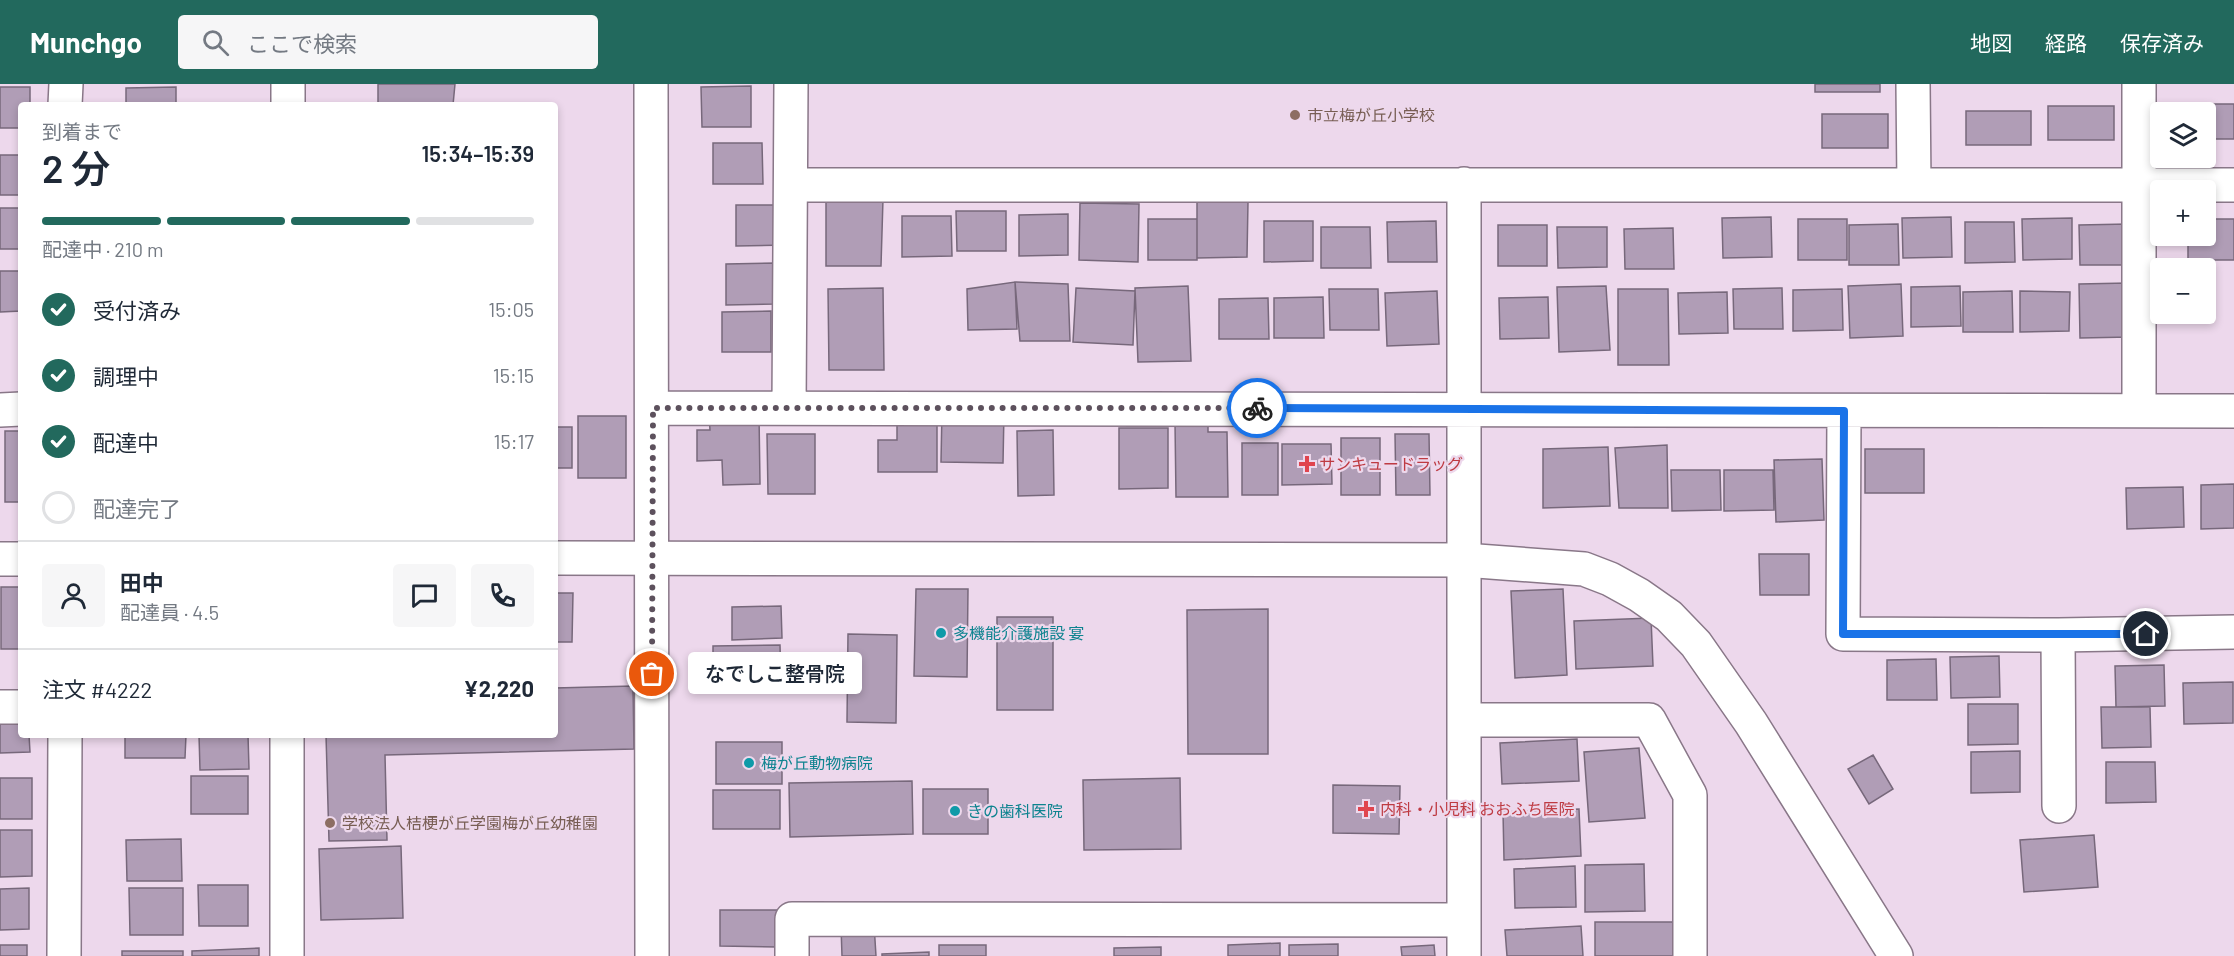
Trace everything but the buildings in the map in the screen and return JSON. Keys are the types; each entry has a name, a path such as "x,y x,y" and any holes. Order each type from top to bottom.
{"street":[{"path":"65,102 66,84"},
{"path":"288,84 288,102"},
{"path":"651,84 652,956"},
{"path":"789,408 791,84"},
{"path":"1913,84 1914,185"},
{"path":"2139,84 2139,411"},
{"path":"1464,184 1464,956"},
{"path":"791,185 2234,185"},
{"path":"653,408 2234,411"},
{"path":"0,410 18,410"},
{"path":"1844,411 1843,634 2058,635 2234,632"},
{"path":"558,558 1464,560 1584,569 1610,579 1639,595 1669,616 1696,644 1751,723 1896,956"},
{"path":"0,560 18,560"},
{"path":"2058,635 2059,806"},
{"path":"0,707 18,707"},
{"path":"1464,720 1649,720 1690,795 1690,956"},
{"path":"64,956 65,738"},
{"path":"287,738 287,956"},
{"path":"792,956 792,919 1464,920"}],"way so far":[{"path":"652,674 653,408 1257,408"}],"place":[{"name":"市立梅が丘小学校","path":"1295,115"},
{"name":"サンキュードラッグ","path":"1307,464"},
{"name":"多機能介護施設 宴","path":"941,633"},
{"name":"なでしこ整骨院","path":"652,674"},
{"name":"梅が丘動物病院","path":"749,763"},
{"name":"内科・小児科 おおふち医院","path":"1366,809"},
{"name":"きの歯科医院","path":"955,811"},
{"name":"学校法人桔梗が丘学園梅が丘幼稚園","path":"330,823"}],"route":[{"path":"1257,408 1844,411 1843,634 2146,634"}]}
